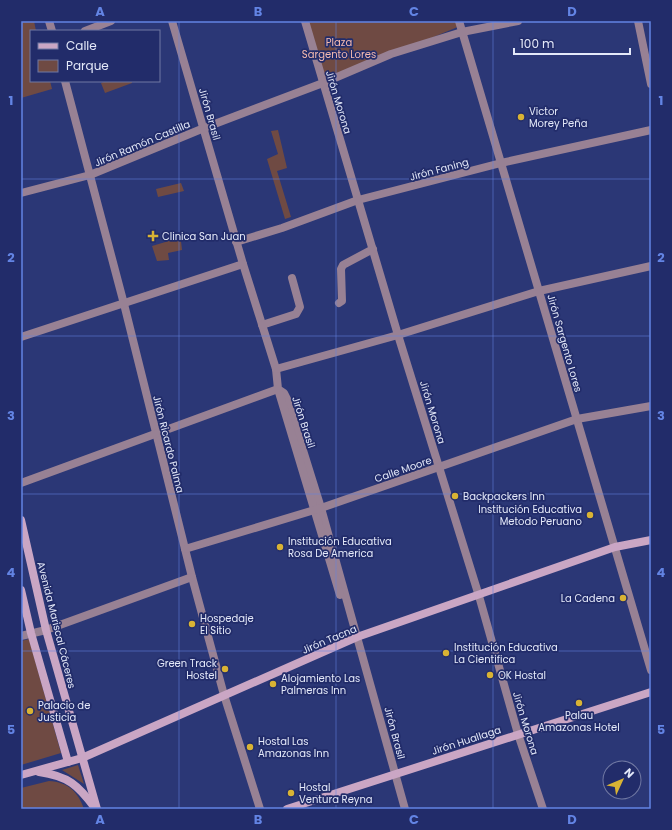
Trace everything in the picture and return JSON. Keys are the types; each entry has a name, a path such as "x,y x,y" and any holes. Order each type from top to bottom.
{"main road":[{"name":"Avenida Mariscal Cáceres","path":"21,520 46,630 96,809"},
{"name":"Jirón Tacna","path":"21,775 82,758 355,638 479,596 615,547 651,540"},
{"path":"21,590 31,633 68,762"},
{"name":"Jirón Huallaga","path":"287,809 395,773 651,692"},
{"path":"34,772 53,774 67,779 75,785 96,809"}],"street":[{"path":"87,30 111,21"},
{"name":"Jirón Brasil","path":"172,21 242,264 276,369 278,389 317,509 406,809"},
{"name":"Jirón Morona","path":"304,21 398,335 479,596 518,734 543,809"},
{"name":"Jirón Sargento Lores","path":"459,21 651,670"},
{"name":"Jirón Ramón Castilla","path":"21,193 90,175 204,128 323,83 391,54 462,32 518,21"},
{"path":"638,21 651,84"},
{"name":"Jirón Ricardo Palma","path":"65,82 124,304 192,577 224,695 260,809"},
{"name":"Jirón Faning","path":"236,242 282,228 358,200 501,163 651,130"},
{"path":"339,304 342,301 341,269 343,265 373,249"},
{"path":"21,337 242,264"},
{"path":"276,369 398,335 539,291 651,266"},
{"path":"262,325 296,314 299,311 300,307 292,278"},
{"path":"21,483 278,389"},
{"name":"Calle Moore","path":"185,549 317,509 577,419 651,406"},
{"path":"21,636 46,630 192,577"}],"green space":[{"path":"21,21 34,21 36,30 30,30 30,82 50,82 52,89 21,98"},
{"name":"Plaza Sargento Lores","path":"305,21 459,21 460,26 323,83"},
{"path":"104,82 132,82 105,93 101,83"},
{"path":"278,130 287,168 277,171 291,217 285,219 267,159 278,154 271,131"},
{"path":"181,183 184,191 158,197 156,189"},
{"path":"172,240 181,241 182,250 168,253 169,260 157,261 152,246"},
{"path":"29,639 61,753 21,765 21,641"},
{"path":"78,765 84,784 62,770"},
{"path":"49,781 62,783 71,789 79,798 84,809 21,809 21,788"}],"place":[{"name":"Victor Morey Peña","path":"521,117"},
{"name":"Clinica San Juan","path":"153,236"},
{"name":"Backpackers Inn","path":"455,496"},
{"name":"Institución Educativa Metodo Peruano","path":"590,515"},
{"name":"Institución Educativa Rosa De America","path":"280,547"},
{"name":"La Cadena","path":"623,598"},
{"name":"Hospedaje El Sitio","path":"192,624"},
{"name":"Institución Educativa La Cientifica","path":"446,653"},
{"name":"Green Track Hostel","path":"225,669"},
{"name":"OK Hostal","path":"490,675"},
{"name":"Alojamiento Las Palmeras Inn","path":"273,684"},
{"name":"Palau Amazonas Hotel","path":"579,703"},
{"name":"Palacio de Justicia","path":"30,711"},
{"name":"Hostal Las Amazonas Inn","path":"250,747"},
{"name":"Hostal Ventura Reyna","path":"291,793"}]}
